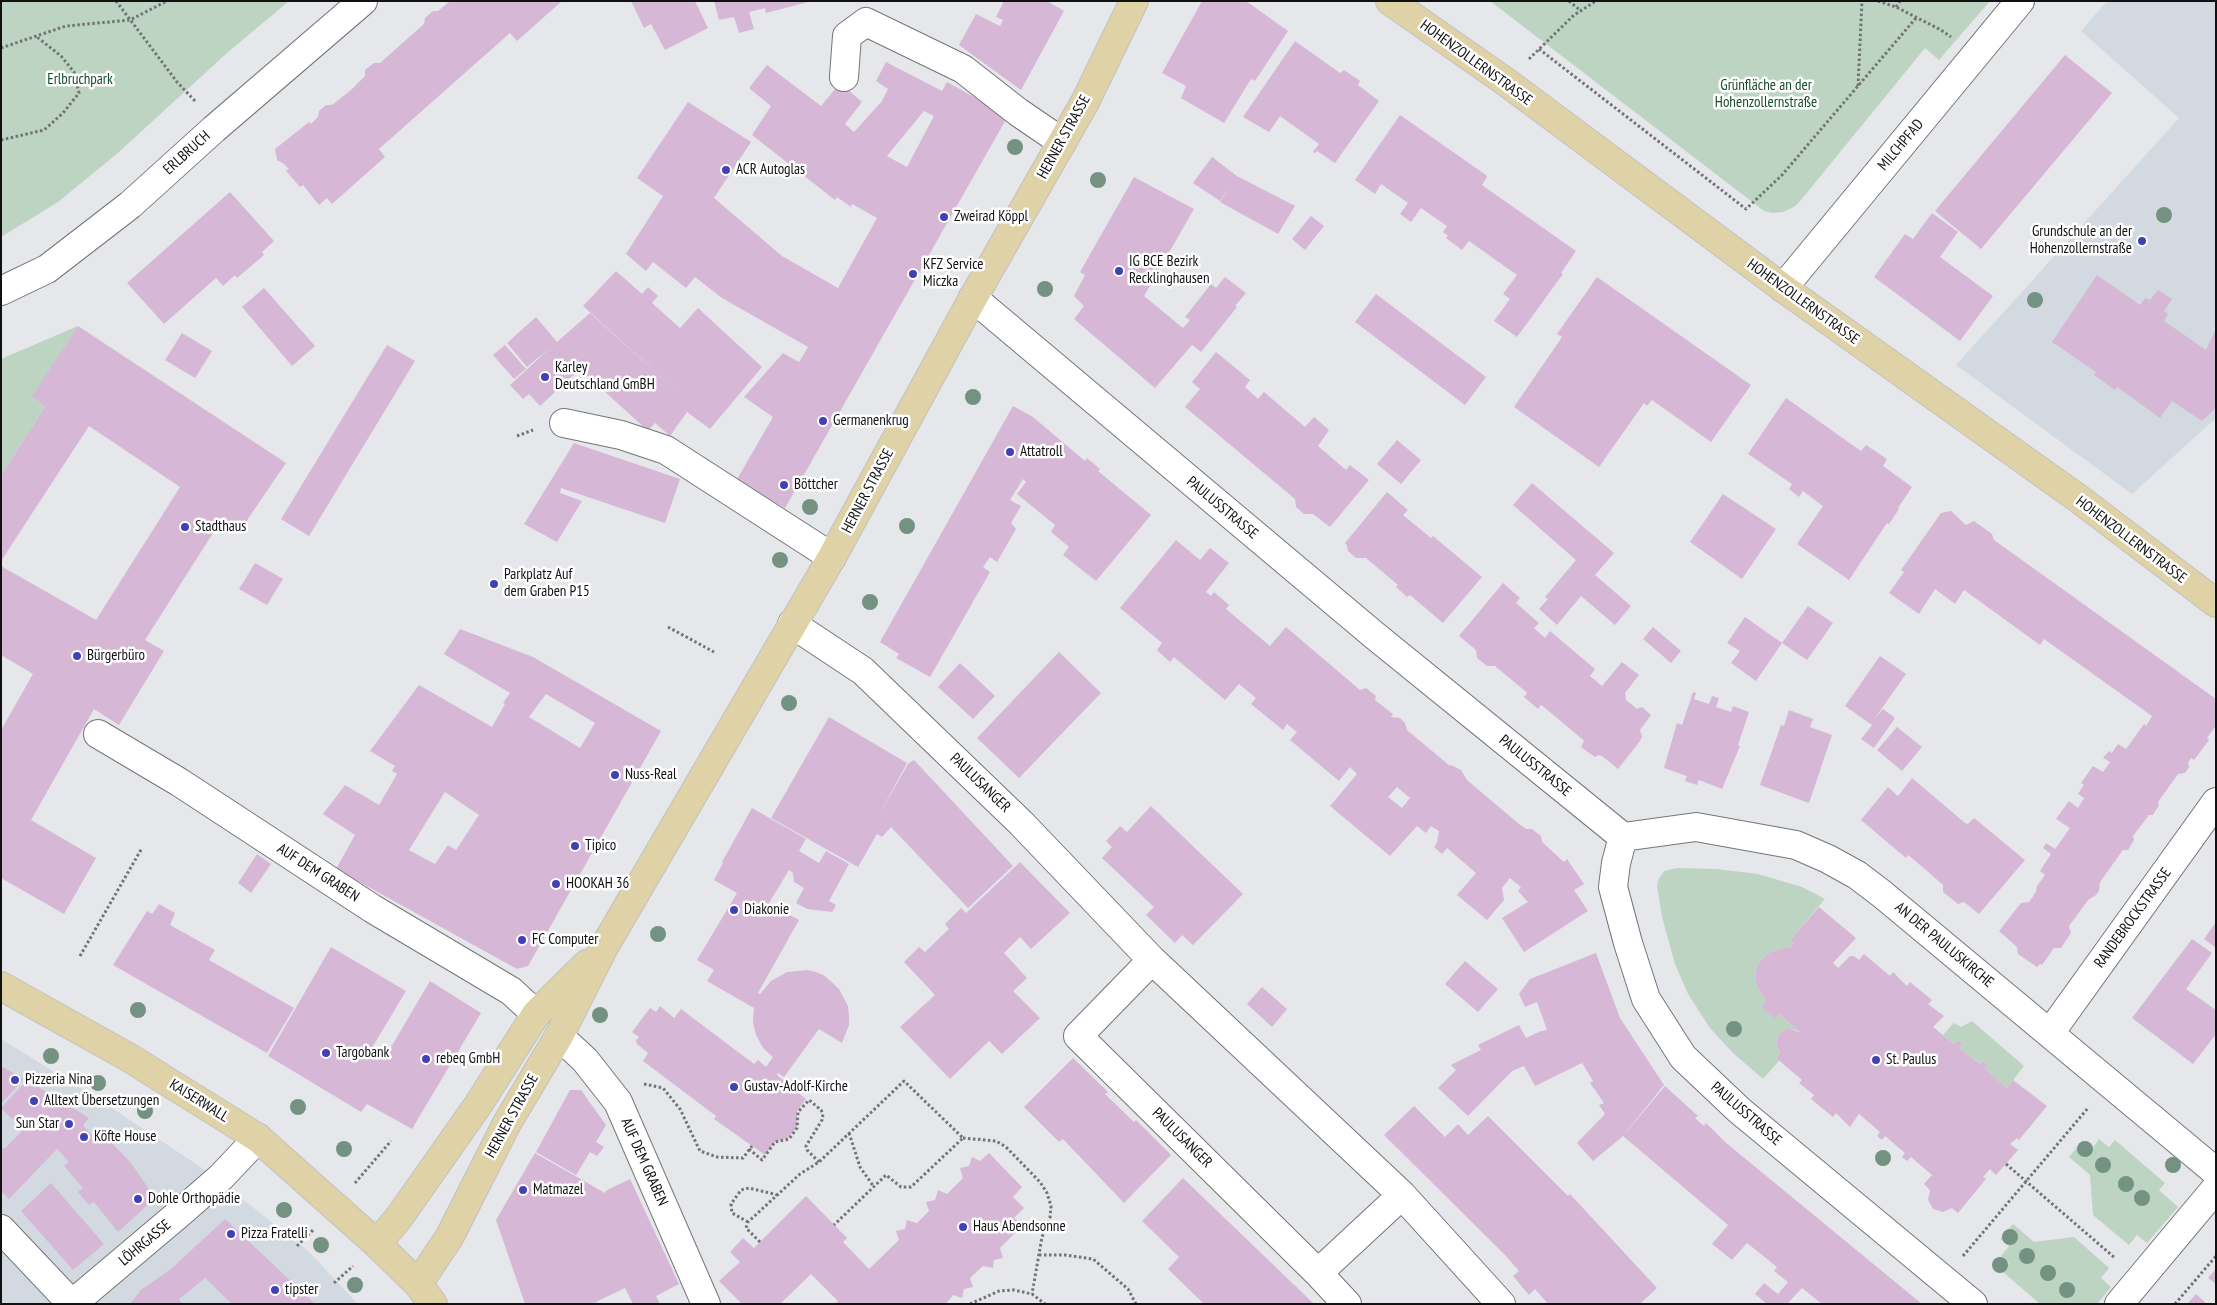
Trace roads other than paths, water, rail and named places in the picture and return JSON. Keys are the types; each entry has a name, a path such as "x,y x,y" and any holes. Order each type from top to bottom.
{"main road":[{"name":"HERNER STRASSE","path":"426,1294 450,1236 507,1123 559,1036 604,947 832,557 973,298 1084,102 1134,1"},
{"name":"HOHENZOLLERNSTRASSE","path":"1390,1 1506,82 1783,288 2079,499 2216,604"},
{"name":"HERNER STRASSE","path":"378,1244 400,1216 478,1105 536,1014 604,947"},
{"name":"KAISERWALL","path":"1,986 128,1057 258,1138 378,1244 426,1294"}],"street":[{"name":"ERLBRUCH","path":"1,291 47,269 130,204 363,1"},
{"name":"MILCHPFAD","path":"1783,288 2020,1"},
{"path":"844,76 847,36 866,22 963,70 1018,112 1062,142"},
{"name":"PAULUSSTRASSE","path":"973,298 1374,635 1623,837 1616,863 1613,887 1615,897 1646,999 1682,1057 1739,1110 1973,1304"},
{"path":"564,423 621,435 666,450 832,557"},
{"name":"PAULUSANGER","path":"792,624 864,671 1021,823 1152,960 1402,1195 1501,1304"},
{"name":"AUF DEM GRABEN","path":"98,734 178,782 373,909 511,991 536,1014"},
{"name":"RANDEBROCKSTRASSE","path":"2050,1033 2216,802"},
{"name":"AN DER PAULUSKIRCHE","path":"1623,837 1696,827 1796,845 1828,859 1857,875 2216,1172"},
{"name":"PAULUSANGER","path":"1152,960 1078,1036 1347,1304"},
{"name":"AUF DEM GRABEN","path":"559,1036 585,1060 611,1093 622,1112 706,1304"},
{"name":"LÖHRGASSE","path":"72,1304 194,1201 258,1138"},
{"path":"2119,1304 2216,1188"},
{"path":"1318,1273 1402,1195"},
{"path":"1,1229 72,1304"}],"place":[{"name":"ACR Autoglas","path":"726,170"},
{"name":"Zweirad Köppl","path":"944,217"},
{"name":"Grundschule an der Hohenzollernstraße","path":"2142,241"},
{"name":"IG BCE Bezirk Recklinghausen","path":"1119,271"},
{"name":"KFZ Service Miczka","path":"913,274"},
{"name":"Karley Deutschland GmBH","path":"545,377"},
{"name":"Germanenkrug","path":"823,421"},
{"name":"Attatroll","path":"1010,452"},
{"name":"Böttcher","path":"784,485"},
{"name":"Stadthaus","path":"185,527"},
{"name":"Parkplatz Auf dem Graben P15","path":"494,584"},
{"name":"Bürgerbüro","path":"77,656"},
{"name":"Nuss-Real","path":"615,775"},
{"name":"Tipico","path":"575,846"},
{"name":"HOOKAH 36","path":"556,884"},
{"name":"Diakonie","path":"734,910"},
{"name":"FC Computer","path":"522,940"},
{"name":"Targobank","path":"326,1053"},
{"name":"rebeq GmbH","path":"426,1059"},
{"name":"St. Paulus","path":"1876,1060"},
{"name":"Pizzeria Nina","path":"15,1080"},
{"name":"Gustav-Adolf-Kirche","path":"734,1087"},
{"name":"Alltext Übersetzungen","path":"34,1101"},
{"name":"Sun Star","path":"69,1124"},
{"name":"Köfte House","path":"84,1137"},
{"name":"Matmazel","path":"523,1190"},
{"name":"Dohle Orthopädie","path":"138,1199"},
{"name":"Haus Abendsonne","path":"963,1227"},
{"name":"Pizza Fratelli","path":"231,1234"},
{"name":"tipster","path":"275,1290"}],"park label":[{"name":"Erlbruchpark","path":"80,80"},
{"name":"Grünfläche an der Hohenzollernstraße","path":"1766,94"}]}
